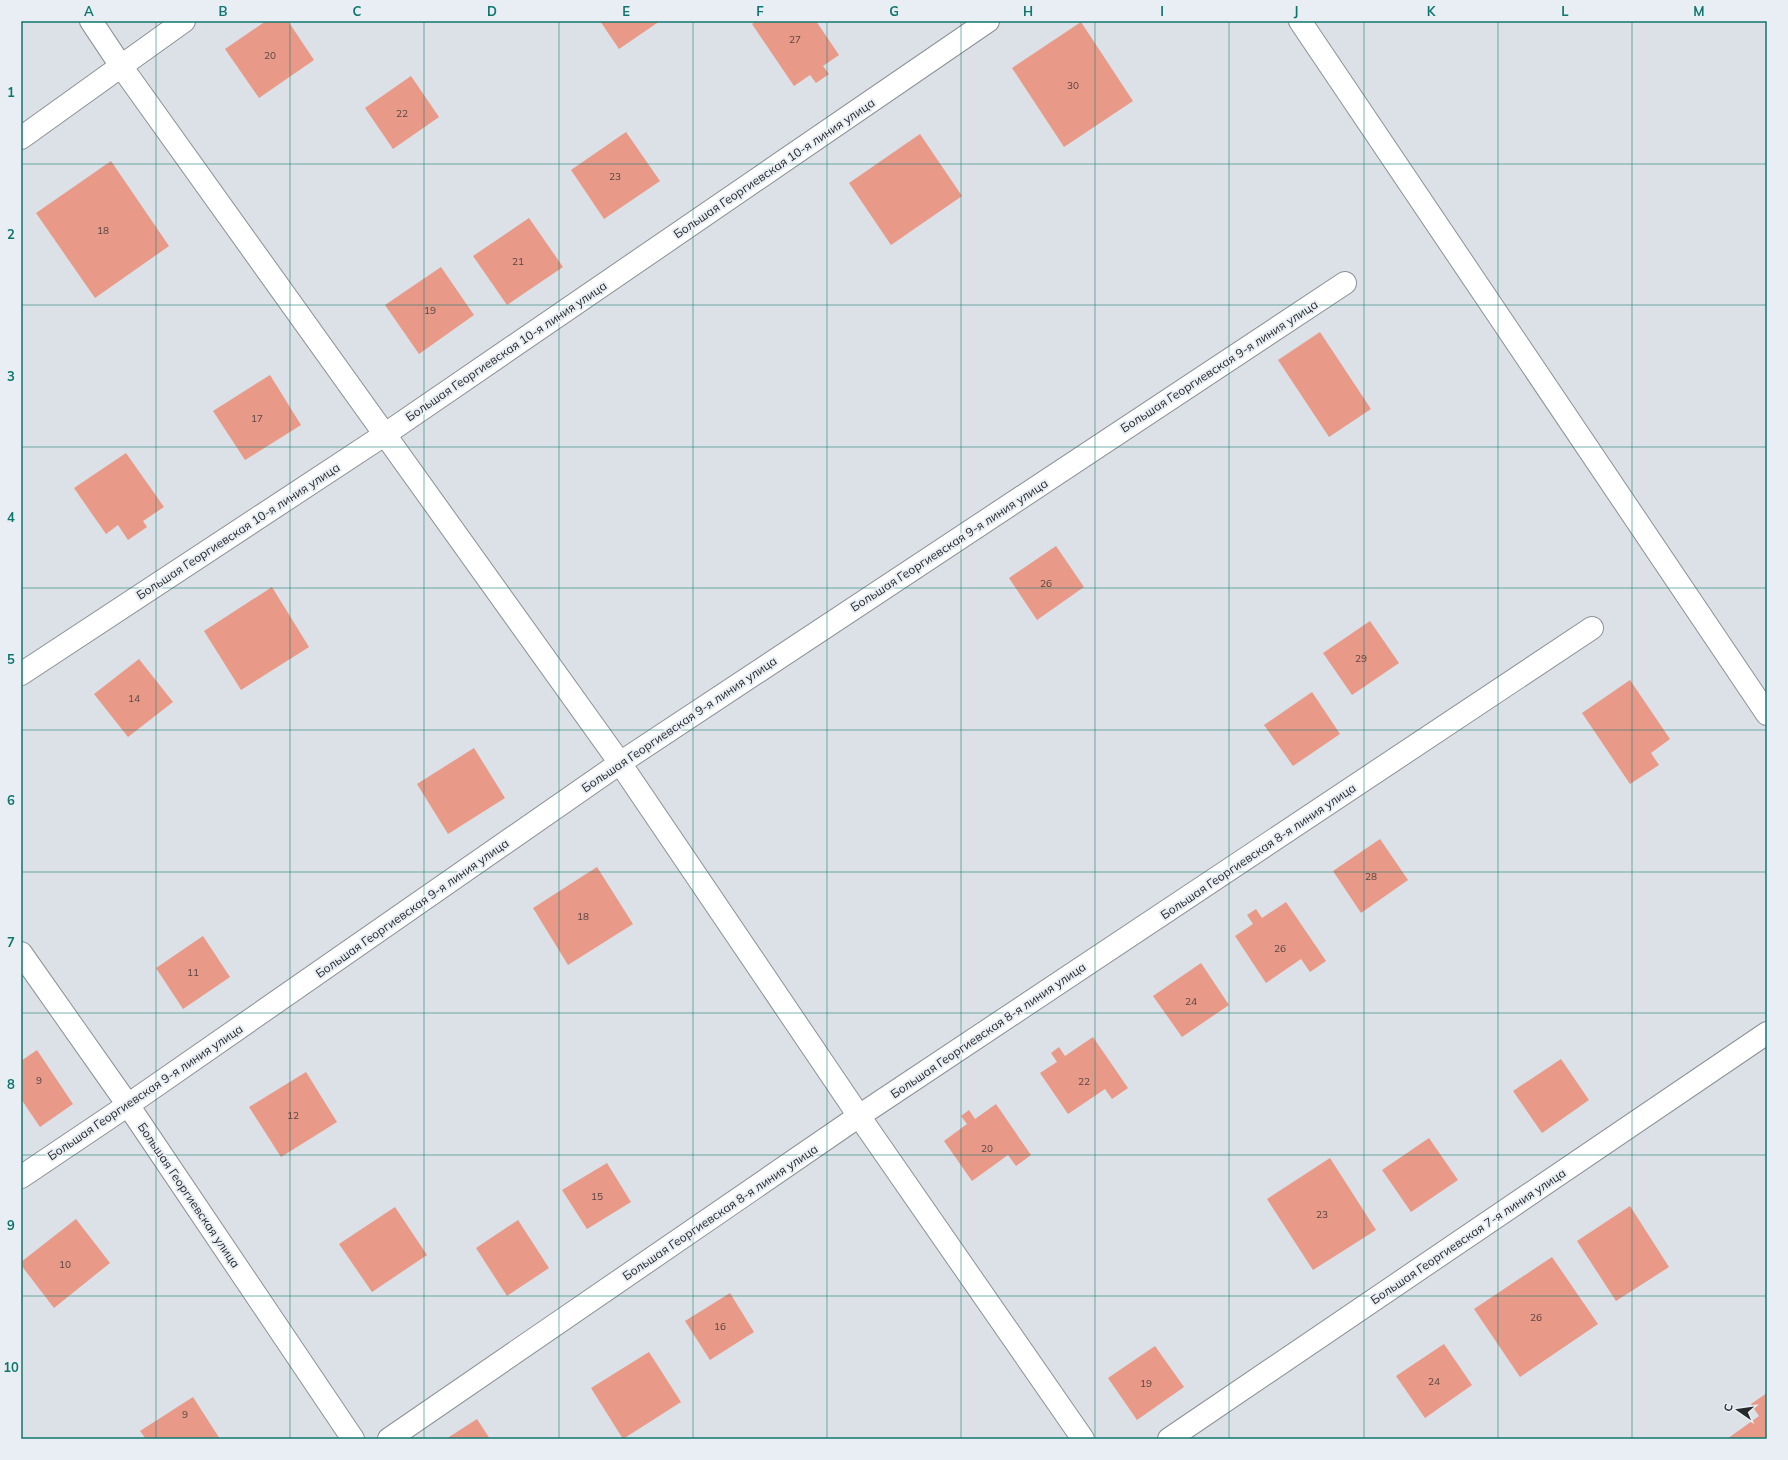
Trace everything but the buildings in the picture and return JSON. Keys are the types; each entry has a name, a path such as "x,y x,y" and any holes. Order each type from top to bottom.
{"street":[{"path":"91,21 121,66 384,435 620,763 859,1116 1083,1439"},
{"path":"21,138 184,21"},
{"name":"Большая Георгиевская 10-я линия улица","path":"21,674 384,435 988,21"},
{"path":"1300,21 1767,714"},
{"name":"Большая Георгиевская 9-я линия улица","path":"21,1177 128,1105 620,763 1345,283"},
{"name":"Большая Георгиевская 8-я линия улица","path":"389,1439 859,1116 1592,628"},
{"name":"Большая Георгиевская улица","path":"21,953 128,1105 353,1439"},
{"name":"Большая Георгиевская 7-я линия улица","path":"1169,1439 1767,1033"}]}
